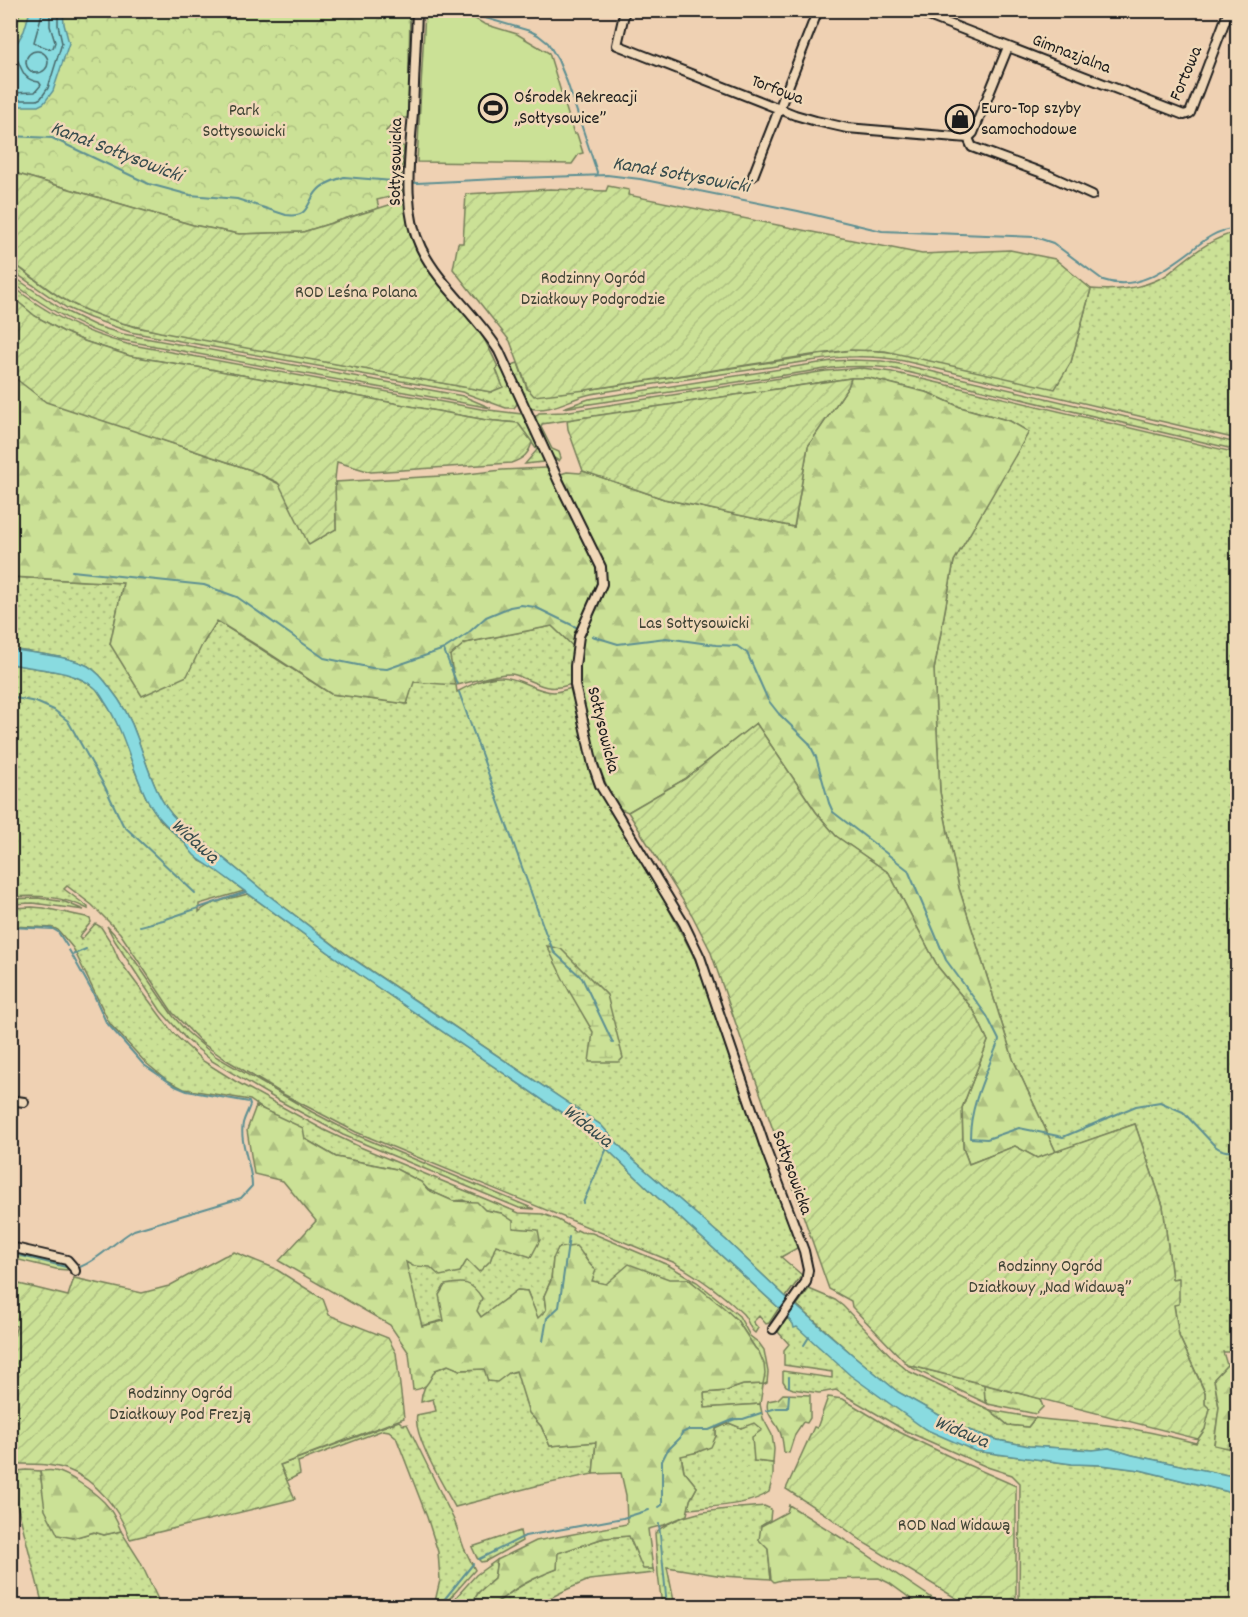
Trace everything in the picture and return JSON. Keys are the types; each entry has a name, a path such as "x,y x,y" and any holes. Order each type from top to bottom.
{"street":[{"name":"Sołtysowicka","path":"417,10 409,176 414,230 435,270 499,351 601,567 602,584 579,636 575,685 593,765 600,785 684,924 700,957 766,1150 804,1251 808,1270 806,1282 772,1329"},
{"name":"Torfowa","path":"625,10 617,45 795,115 847,128 968,138"},
{"path":"753,176 818,10"},
{"name":"Gimnazjalna","path":"913,10 1184,115"},
{"name":"Fortowa","path":"1184,115 1190,113 1230,10"},
{"path":"1008,46 973,133 968,138 972,147 1092,195"},
{"path":"10,1100 24,1102"},
{"path":"10,1247 67,1260 75,1271"}],"green space":[{"name":"Park Sołtysowicki","path":"21,11 410,11 408,118 399,118 386,131 404,147 402,194 377,200 379,208 303,232 239,234 193,225 11,172 11,34"},
{"name":"Ośrodek Rekreacji „Sołtysowice”","path":"425,11 462,11 484,24 517,34 549,53 574,134 577,134 583,153 579,154 572,164 417,162"},
{"name":"ROD Leśna Polana","path":"11,172 193,225 239,234 303,232 405,200 411,235 421,258 481,334 498,367 496,369 503,387 491,392 180,336 103,317 74,305 11,261"},
{"name":"Rodzinny Ogród Działkowy Podgrodzie","path":"608,186 629,190 628,195 922,254 1010,250 1055,259 1091,289 1071,362 1055,389 885,351 851,350 534,396 528,389 510,341 453,269 458,243 463,243 466,194 550,189 606,191"},
{"path":"1237,232 1237,439 904,361 880,358 822,359 673,381 591,394 553,407 537,409 529,408 509,366 518,363 527,389 586,390 851,350 1071,362 1091,289 1128,288 1154,281 1168,274 1208,244"},
{"path":"10,261 47,289 69,302 135,327 491,392 496,368 501,366 517,404 514,408 506,408 462,392 130,332 67,308 11,270"},
{"path":"11,275 63,310 96,326 123,334 463,396 491,408 117,339 77,323 52,309 11,281"},
{"path":"10,284 37,304 66,321 127,344 481,409 522,414 545,459 543,462 525,464 537,450 518,423 486,420 130,356 84,341 35,316 11,296"},
{"path":"11,296 35,316 64,332 130,356 486,420 518,423 532,442 525,456 511,463 371,472 337,462 336,529 309,545 277,482 251,470 46,402 11,375"},
{"path":"852,360 900,364 1237,443 1237,450 890,368 875,367 832,368 563,408 589,399 832,361"},
{"path":"862,368 892,372 1237,453 1238,1352 1223,1352 1227,1365 1214,1379 1219,1407 1214,1444 1237,1450 1237,1477 1109,1448 1093,1450 1029,1446 998,1440 960,1427 898,1392 797,1305 809,1289 835,1300 908,1371 990,1410 1008,1425 1028,1427 1035,1418 1114,1426 1196,1443 1205,1429 1205,1392 1179,1336 1174,1305 1178,1278 1172,1279 1163,1206 1135,1124 1056,1152 1013,1059 959,888 940,792 934,670 954,561 1028,432 1010,421 960,407 929,393 869,378 851,378 542,424 541,427 552,449 559,452 561,458 559,461 552,457 535,422 535,417 539,413 564,412 826,371"},
{"name":"Las Sołtysowicki","path":"10,375 92,416 251,470 279,484 336,529 335,482 546,468 551,477 567,472 580,473 583,471 664,499 794,527 808,446 848,387 851,378 869,378 929,393 960,407 1010,421 1029,432 954,561 934,670 940,792 959,888 1013,1059 1056,1152 1037,1158 1015,1146 969,1164 963,1148 962,1108 988,1041 974,1011 938,967 889,873 836,836 816,812 756,723 685,779 628,812 616,807 588,735 577,685 579,652 552,626 465,643 450,656 455,685 414,682 407,704 331,694 217,621 187,676 142,696 110,644 123,583 11,577"},
{"path":"851,378 848,387 808,446 794,527 664,499 583,471 568,429 567,420"},
{"path":"10,577 123,583 110,644 202,645 217,621 331,694 407,704 413,682 465,643 552,626 574,647 572,684 547,687 515,675 502,674 456,685 457,692 472,684 495,677 515,679 547,691 556,692 572,688 583,739 597,786 655,883 695,959 724,1034 799,1247 781,1257 802,1275 786,1297 726,1240 629,1156 601,1125 345,953 267,894 177,820 158,792 126,711 100,676 88,666 71,660 11,649"},
{"path":"11,664 65,673 96,688 120,727 147,800 162,822 200,861 211,866 244,891 199,904 199,912 215,903 248,894 361,976 582,1125 779,1308 769,1323 766,1324 759,1316 753,1322 758,1328 755,1333 745,1316 727,1299 673,1262 356,1132 283,1094 202,1043 173,1013 120,933 92,905 67,886 64,889 88,909 69,901 50,897 11,897"},
{"name":"Rodzinny Ogród Działkowy „Nad Widawą”","path":"756,723 816,812 836,836 889,873 938,967 974,1011 988,1041 962,1108 963,1148 969,1164 1015,1146 1037,1158 1135,1124 1163,1206 1172,1279 1179,1278 1179,1304 1174,1305 1179,1336 1205,1393 1205,1404 1210,1409 1205,1429 1198,1439 908,1365 852,1307 851,1301 829,1289 710,950 692,915 628,812 685,779"},
{"path":"38,898 65,902 84,910 33,903 11,904 11,899"},
{"path":"32,907 90,919 91,922 79,937 81,940 94,925 101,927 119,960 173,1033 203,1061 235,1081 360,1147 519,1213 543,1214 573,1228 575,1232 577,1230 592,1233 668,1265 697,1282 739,1316 750,1336 764,1350 768,1372 760,1404 705,1408 704,1393 726,1391 743,1385 763,1384 759,1352 737,1320 688,1279 606,1284 592,1281 589,1265 584,1255 553,1259 551,1280 544,1296 546,1310 538,1319 527,1291 518,1290 481,1317 477,1311 421,1326 405,1261 420,1266 435,1266 469,1260 490,1261 495,1245 513,1228 501,1213 485,1210 463,1200 453,1201 428,1190 421,1182 396,1169 336,1157 305,1139 250,1100 184,1089 167,1080 146,1063 110,1024 73,948 58,930 11,926 11,908"},
{"path":"107,926 134,959 173,1016 187,1032 215,1056 354,1134 534,1209 519,1208 343,1135 212,1061 186,1039 161,1011"},
{"path":"547,946 561,949 607,995 623,1058 619,1062 589,1062 593,1032 569,991"},
{"path":"256,1106 303,1128 305,1139 336,1157 396,1169 421,1182 428,1190 453,1201 477,1202 485,1210 501,1213 513,1221 513,1228 538,1230 540,1240 531,1257 496,1245 490,1261 479,1272 467,1260 460,1272 440,1276 430,1267 413,1266 406,1262 422,1326 444,1321 439,1295 445,1285 457,1283 470,1285 482,1298 477,1311 481,1317 517,1290 527,1291 538,1318 546,1310 544,1296 551,1280 553,1259 558,1248 576,1246 596,1270 592,1281 606,1284 629,1264 669,1279 688,1279 737,1320 759,1352 764,1364 763,1384 743,1385 726,1391 704,1393 705,1408 760,1404 763,1418 772,1435 773,1463 754,1461 752,1437 762,1430 754,1423 741,1428 729,1423 716,1428 716,1436 711,1447 681,1456 684,1471 697,1487 690,1500 687,1515 648,1529 653,1569 643,1569 629,1536 604,1538 558,1553 557,1569 522,1585 495,1603 479,1606 473,1601 479,1592 494,1579 497,1560 536,1541 627,1524 626,1495 621,1473 593,1474 596,1442 550,1446 541,1426 529,1413 516,1371 497,1382 488,1381 484,1369 460,1370 448,1365 435,1370 425,1386 413,1390 409,1353 390,1325 279,1261 316,1221 283,1181 254,1174 247,1130"},
{"path":"11,1249 65,1262 68,1265 67,1270 11,1258"},
{"name":"Rodzinny Ogród Działkowy Pod Frezją","path":"234,1252 274,1268 323,1299 329,1315 388,1338 396,1353 404,1418 280,1465 295,1499 130,1539 120,1517 106,1497 88,1480 59,1467 11,1464 10,1345 17,1326 11,1325 11,1282 68,1296 74,1278 142,1293 169,1286"},
{"path":"787,1318 975,1451 1072,1464 1140,1470 1237,1494 1237,1606 1019,1606 1020,1483 1012,1475 987,1467 906,1431 836,1390 819,1393 786,1386 783,1381 783,1371 832,1378 832,1372 784,1365 784,1350 789,1344 778,1332"},
{"path":"449,1365 460,1370 484,1369 509,1373 517,1371 529,1412 541,1426 550,1446 596,1442 593,1474 455,1507 424,1448 417,1424 417,1415 436,1411 433,1399 421,1402 426,1385 435,1370"},
{"path":"908,1365 984,1384 985,1399 988,1404 910,1367"},
{"path":"1227,1365 1237,1365 1237,1450 1214,1445 1219,1407 1214,1379"},
{"path":"984,1384 1040,1399 1043,1407 1036,1414 988,1404 985,1399"},
{"path":"783,1394 810,1395 810,1418 807,1423 803,1422 795,1434 789,1453 784,1452 780,1432 767,1406 768,1401 778,1399"},
{"name":"ROD Nad Widawą","path":"828,1397 843,1399 891,1428 1016,1486 1016,1606 969,1606 866,1544 786,1489 814,1427 817,1428"},
{"path":"990,1410 1035,1418 1028,1427 1008,1425"},
{"path":"399,1421 403,1425 407,1424 454,1520 475,1570 443,1606 434,1606 440,1580 438,1552 396,1437 389,1431 383,1430 298,1462 300,1474 287,1481 280,1465"},
{"path":"754,1422 763,1430 754,1461 773,1463 769,1492 742,1503 688,1509 697,1487 684,1471 681,1455 698,1452 716,1436 716,1429 729,1423 741,1428"},
{"path":"40,1471 43,1493 73,1538 94,1532 104,1535 121,1531 140,1561 161,1606 43,1606 11,1481 10,1472"},
{"path":"40,1471 60,1472 88,1488 107,1505 121,1531 104,1535 94,1532 73,1538 58,1535 45,1510"},
{"path":"789,1505 944,1606 921,1606 879,1578 774,1582 771,1579 768,1549 759,1540 761,1526 787,1512"},
{"path":"764,1506 771,1509 770,1520 761,1526 768,1549 771,1579 723,1576 667,1567 675,1606 662,1606 655,1533 666,1525 692,1515"},
{"path":"520,1531 522,1541 486,1561 481,1562 477,1558 472,1547"},
{"path":"629,1536 643,1568 653,1569 654,1573 589,1580 534,1606 490,1606 519,1587 557,1569 557,1553 604,1538"},
{"path":"497,1560 494,1579 479,1592 473,1601 479,1606 448,1606 476,1575"}],"water":[{"path":"30,11 63,11 69,43 53,91 44,103 38,106 11,106 11,53 24,31"},
{"name":"Widawa","path":"10,649 71,660 95,671 126,711 158,792 177,820 267,894 344,953 601,1125 629,1156 726,1240 786,1297 898,1392 960,1427 997,1440 1029,1446 1093,1450 1109,1448 1237,1477 1237,1494 1140,1470 1072,1464 975,1451 925,1429 850,1375 797,1327 794,1328 779,1308 582,1125 361,976 197,857 154,811 141,787 118,725 97,690 85,681 65,673 11,664"}],"waterway":[{"path":"470,10 482,17 530,31 548,43 567,82 597,172 596,176"},
{"name":"Kanał Sołtysowicki","path":"10,136 52,138 149,184 190,195 237,199 286,215 303,212 320,188 344,177 417,183 607,175 640,179 798,211 882,231 1035,237 1053,243 1103,280 1115,283 1127,283 1151,277 1214,234 1238,228"},
{"path":"72,571 204,585 237,597 324,658 372,668 387,669 444,649 467,634 486,617 510,607 521,605 535,607 576,627"},
{"path":"592,636 618,644 666,638 737,646 747,653 768,700 809,743 816,757 833,812 908,870 946,960 987,1016 999,1040 976,1100 970,1138 987,1139 1019,1128 1063,1137 1136,1106 1160,1102 1183,1112 1218,1148 1226,1151 1238,1150"},
{"path":"444,650 457,684"},
{"path":"459,692 546,934 554,952 582,978 613,1043"},
{"path":"10,697 36,702 54,710 68,721 105,787 123,825 195,893"},
{"path":"140,926 246,892"},
{"path":"10,927 53,929 58,932 67,946"},
{"path":"69,950 72,955 86,949"},
{"path":"72,955 106,1022 144,1065 175,1086 187,1091 249,1102 250,1105 242,1131 252,1186 241,1198 134,1230 94,1260 80,1267"},
{"name":"Widawa","path":"583,1203 607,1148"},
{"path":"543,1341 547,1318 559,1307 569,1237"},
{"path":"10,1253 70,1268"},
{"path":"804,1345 809,1337"},
{"path":"789,1377 789,1387"},
{"path":"766,1411 788,1408 789,1395"},
{"path":"659,1507 662,1505 662,1461 682,1433 688,1430 709,1430 735,1419 761,1413"},
{"path":"479,1559 525,1536 623,1518 649,1510"},
{"path":"659,1524 667,1606"},
{"path":"439,1606 473,1564"}],"place":[{"name":"Ośrodek Rekreacji „Sołtysowice”","path":"493,108"},
{"name":"Euro-Top szyby samochodowe","path":"960,119"}]}
